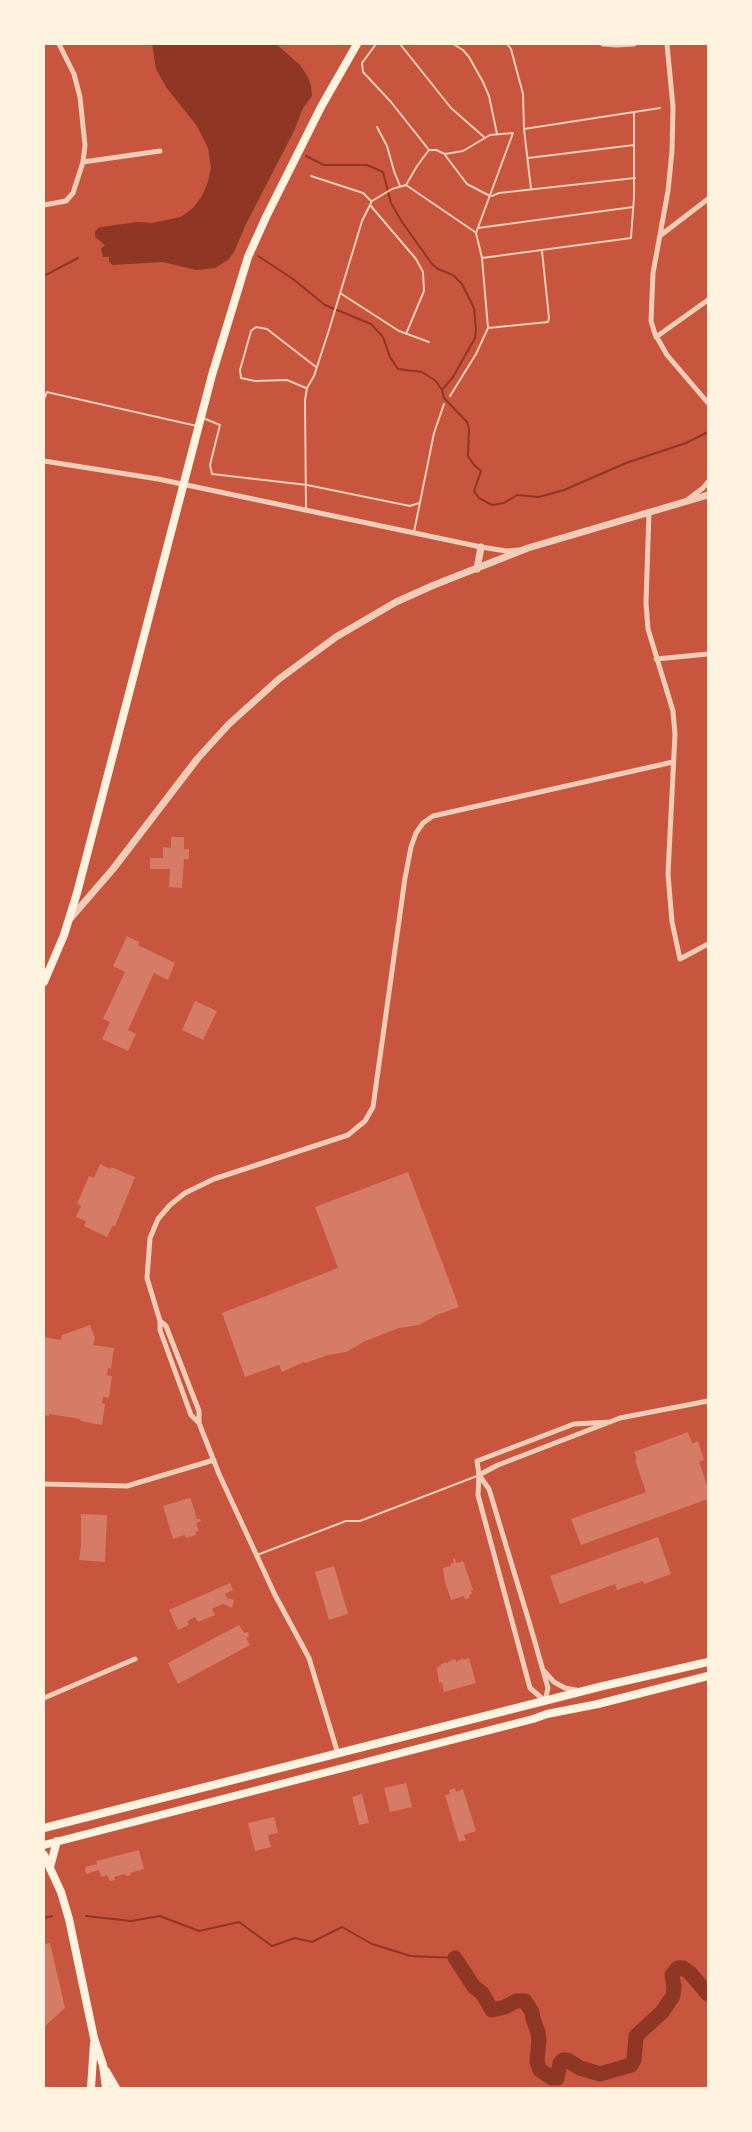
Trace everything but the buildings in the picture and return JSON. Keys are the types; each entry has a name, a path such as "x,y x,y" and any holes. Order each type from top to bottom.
{"main road":[{"path":"44,982 69,920 94,832 212,375 248,257 321,107 357,44"},
{"path":"44,1828 582,1691 708,1662"},
{"path":"44,1845 547,1714 598,1704 708,1676"},
{"path":"545,1701 547,1714"},
{"path":"338,1754 342,1768"},
{"path":"119,1808 123,1824"},
{"path":"50,1869 57,1841"},
{"path":"44,1855 61,1892 69,1920 94,2038 103,2065 106,2088"},
{"path":"89,2088 94,2038"},
{"path":"103,2065 116,2088"}],"street":[{"path":"44,205 66,201 73,194 83,162 85,145 80,97 74,74 59,44"},
{"path":"603,44 634,44"},
{"path":"667,44 672,85 673,126 668,191 653,273 651,321 656,337 671,362 708,402"},
{"path":"83,162 160,151"},
{"path":"661,236 708,199"},
{"path":"656,337 708,300"},
{"path":"44,460 184,484 481,547 506,551 528,548"},
{"path":"680,503 697,493 708,482"},
{"path":"69,920 97,889 198,758 233,721 279,679 336,637 396,602 528,548 708,495"},
{"path":"649,512 646,603 648,629 673,711 675,734 668,874 672,922 680,958 708,944"},
{"path":"477,569 481,547"},
{"path":"656,659 708,654"},
{"path":"338,1754 313,1666 275,1595 214,1460 199,1423 199,1411 166,1326 160,1321 147,1278 150,1238 158,1219 185,1193 214,1179 348,1135 361,1126 374,1107 411,846 423,823 433,816 444,813 673,762"},
{"path":"479,1474 610,1422 708,1401"},
{"path":"479,1474 489,1489 548,1688 545,1701 530,1688 478,1495 477,1461 574,1424 610,1422"},
{"path":"44,1484 128,1486 214,1460"},
{"path":"44,1698 135,1659"},
{"path":"542,1668 555,1682 565,1688 582,1691"}],"lane":[{"path":"376,44 361,66 363,72 391,102 429,150"},
{"path":"400,44 451,108 484,137"},
{"path":"453,44 469,57 483,82 489,96 497,134"},
{"path":"507,44 511,49 523,94 524,129 531,189"},
{"path":"524,129 660,108"},
{"path":"482,258 626,240 632,237 635,178 634,112"},
{"path":"377,127 387,146 400,186"},
{"path":"445,154 463,151 484,137 513,133 476,233 482,258 488,328 477,354 450,396"},
{"path":"528,158 634,145"},
{"path":"429,150 445,154 467,184 490,196 531,189 635,178"},
{"path":"405,186 429,150"},
{"path":"311,176 363,193 416,260 423,272 424,291 406,334"},
{"path":"306,510 305,400 307,388 334,315 362,221 371,203 392,189 405,186 476,233"},
{"path":"478,228 633,207"},
{"path":"488,328 548,322 542,250"},
{"path":"340,293 406,334 429,342"},
{"path":"307,388 287,380 255,381 241,378 240,370 253,328 267,329 316,367"},
{"path":"44,399 47,392 199,427"},
{"path":"414,532 434,433 444,404"},
{"path":"201,418 220,425 210,465 212,474 307,485 410,506 419,503"},
{"path":"257,1555 346,1521 360,1521 479,1474"}],"shaded area":[{"path":"152,44 276,44 300,65 311,86 312,96 303,108 294,131 234,252 228,260 215,268 196,270 163,262 113,265 109,262 109,257 103,257 101,249 105,245 95,237 95,232 102,227 137,222 152,223 181,217 193,208 208,182 211,168 208,148 197,126 166,87 156,69"}],"waterway":[{"path":"306,156 324,165 367,165 383,172 391,203 402,222 432,264 453,275 462,284 474,308 475,338 453,377 442,390"},
{"path":"258,256 293,279 325,305 371,324 383,337 390,357 398,369 422,372 436,381 444,398 467,422 469,428 468,456 481,471 474,491 479,498 492,505 504,503 517,495 539,497 564,490 626,463 686,443 708,432"},
{"path":"44,276 78,258"},
{"path":"44,1918 52,1916"},
{"path":"86,1916 131,1921 160,1916 199,1931 239,1922 272,1946 295,1938 312,1942 342,1927 372,1944 411,1956 455,1958"},
{"path":"455,1958 492,2010 516,2001 525,2001 532,2012 538,2032 537,2062 540,2070 552,2078 557,2078 560,2063 563,2060 600,2074 631,2065 634,2060 636,2036 662,2012 673,1996 672,1975 678,1968 683,1968 690,1973 708,1994"}]}
